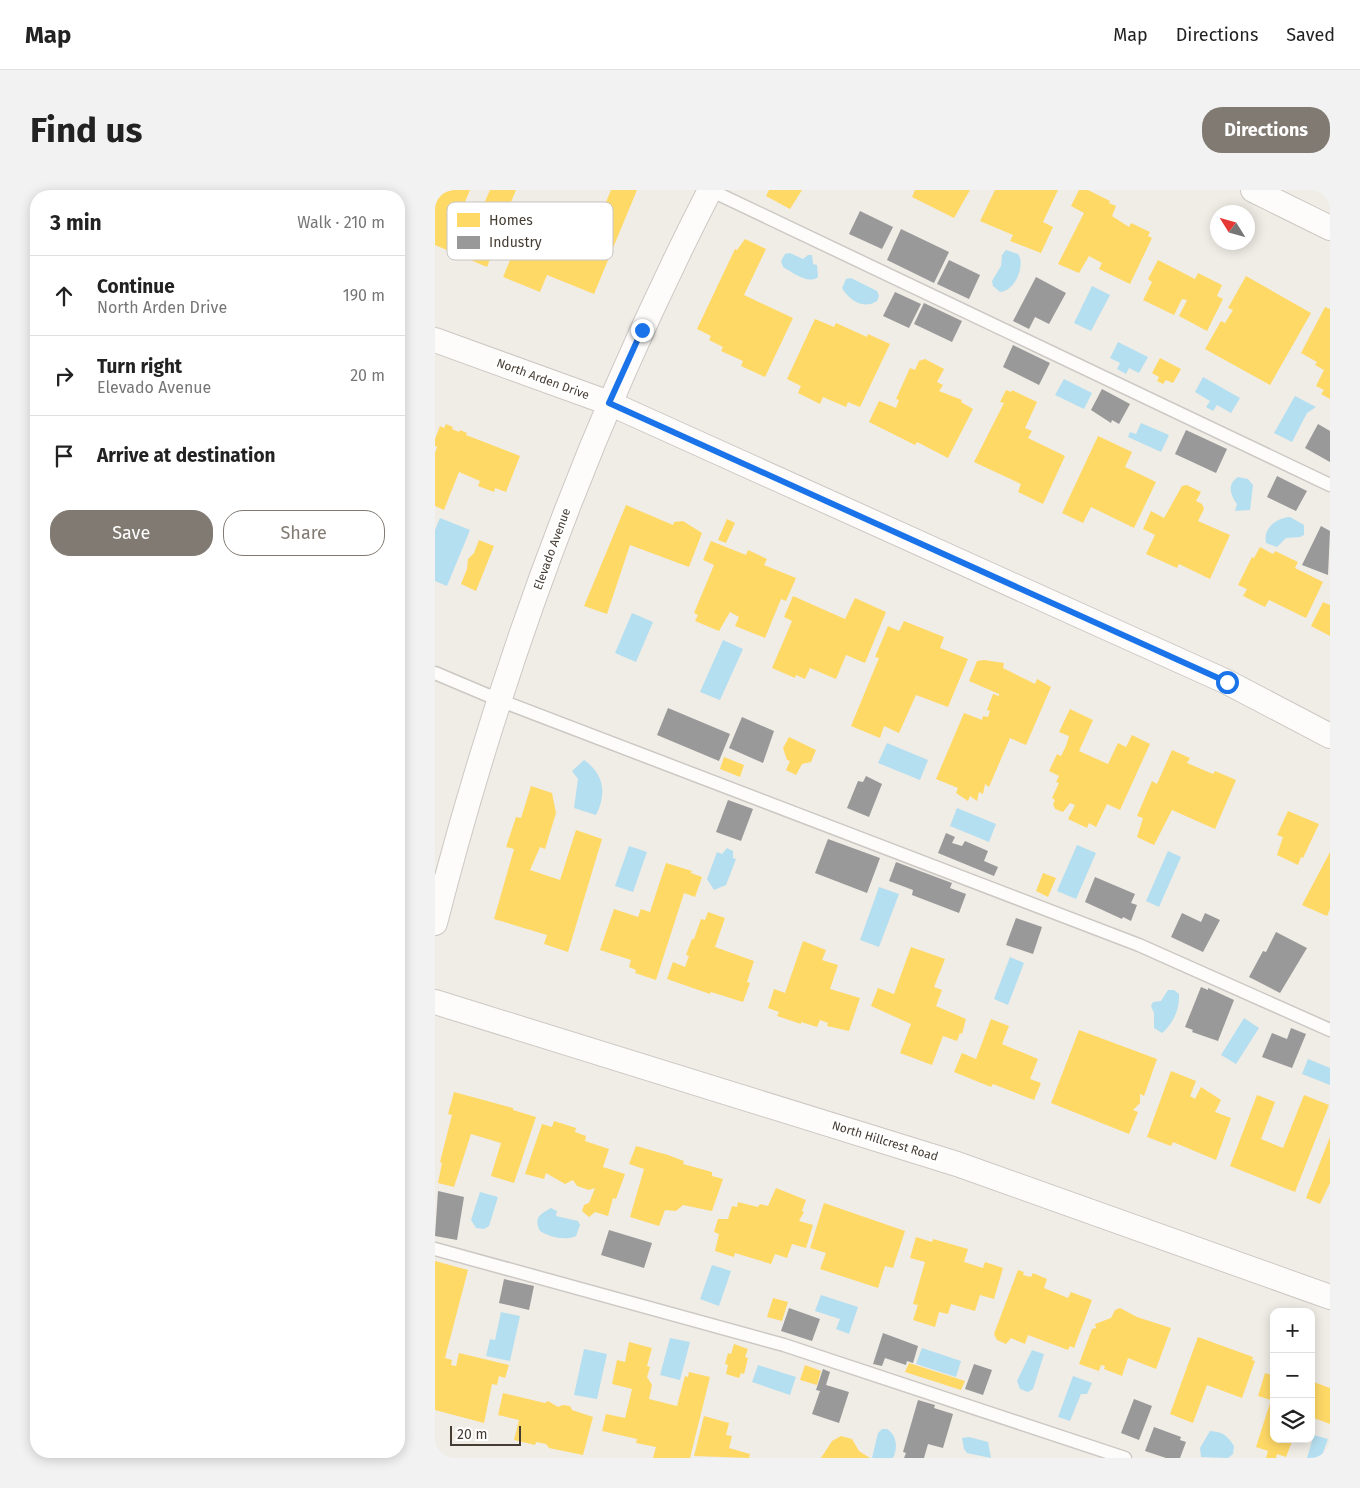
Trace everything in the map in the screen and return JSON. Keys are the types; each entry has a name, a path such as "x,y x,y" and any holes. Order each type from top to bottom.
{"street":[{"name":"Elevado Avenue","path":"435,923 469,795 499,700 549,556 609,403 668,272 710,190"},
{"path":"1253,190 1330,228"},
{"name":"North Arden Drive","path":"435,340 609,403 1227,682 1330,736"},
{"name":"North Hillcrest Road","path":"435,1002 957,1164 1330,1297"}],"lane":[{"path":"710,190 1330,485"},
{"path":"435,673 499,700 1139,945 1330,1030"},
{"path":"435,1249 784,1345 1125,1458"}],"water":[{"path":"1006,250 1018,254 1021,264 1020,271 1010,287 1000,292 993,286 992,281 1001,266 1002,255"},
{"path":"790,253 803,259 808,255 812,255 813,264 817,265 818,277 810,280 805,279 783,267 781,261 785,254"},
{"path":"851,278 877,291 879,296 877,301 872,304 862,304 852,300 842,288 846,279"},
{"path":"1092,286 1110,295 1091,331 1074,323"},
{"path":"1118,342 1148,357 1139,373 1129,368 1126,374 1117,369 1120,363 1110,358"},
{"path":"1203,377 1240,398 1231,413 1217,405 1213,411 1206,407 1210,401 1195,392"},
{"path":"1064,379 1092,393 1084,409 1055,395"},
{"path":"1295,396 1316,407 1307,413 1292,442 1274,433"},
{"path":"1141,423 1169,435 1161,452 1128,437 1130,432 1136,434"},
{"path":"1238,477 1248,479 1253,485 1250,510 1235,511 1237,504 1231,493 1231,486"},
{"path":"1290,517 1304,525 1304,535 1286,538 1277,547 1266,543 1267,532 1272,524 1280,519"},
{"path":"440,518 470,530 447,586 435,581 435,530"},
{"path":"632,613 653,622 636,662 615,653"},
{"path":"723,640 743,649 720,700 700,692"},
{"path":"887,743 928,760 920,780 878,763"},
{"path":"584,760 596,771 602,784 602,799 596,815 574,808 578,779 572,771"},
{"path":"957,808 996,824 989,842 950,826"},
{"path":"1077,845 1096,853 1076,899 1057,891"},
{"path":"629,846 647,852 633,892 615,886"},
{"path":"727,848 733,851 733,858 736,859 726,885 714,890 707,879 717,852 722,854"},
{"path":"1168,851 1181,857 1159,907 1146,901"},
{"path":"879,887 899,894 879,947 860,940"},
{"path":"1010,957 1024,963 1008,1005 994,999"},
{"path":"1168,990 1174,990 1179,994 1178,1005 1172,1021 1162,1033 1154,1028 1154,1013 1151,1006 1153,1002 1161,1001"},
{"path":"1244,1018 1259,1028 1236,1064 1221,1055"},
{"path":"1308,1059 1330,1068 1330,1085 1302,1074"},
{"path":"480,1192 498,1197 489,1226 484,1229 476,1228 471,1220"},
{"path":"551,1208 557,1211 556,1216 578,1221 580,1225 576,1236 557,1238 540,1231 537,1222 539,1216"},
{"path":"712,1265 731,1271 719,1306 700,1299"},
{"path":"821,1295 858,1307 849,1334 836,1329 840,1319 815,1311"},
{"path":"501,1312 520,1316 510,1361 486,1356 490,1339 495,1340"},
{"path":"670,1338 690,1342 680,1380 660,1375"},
{"path":"922,1348 961,1361 956,1377 916,1364"},
{"path":"584,1349 607,1354 597,1399 574,1395"},
{"path":"1032,1350 1044,1354 1033,1389 1028,1392 1020,1389 1017,1381"},
{"path":"758,1365 796,1377 790,1395 752,1382"},
{"path":"1073,1376 1092,1383 1087,1394 1081,1394 1070,1421 1058,1417"},
{"path":"882,1429 887,1429 895,1438 896,1450 893,1458 872,1458 878,1433"},
{"path":"1210,1431 1221,1433 1227,1437 1234,1446 1233,1454 1228,1458 1201,1457 1200,1448"},
{"path":"1315,1435 1328,1439 1321,1458 1307,1458 1312,1443 1315,1443"},
{"path":"969,1437 988,1442 991,1458 967,1453 964,1449 962,1438"}],"building: Homes":[{"path":"435,190 470,190 465,202 447,202 447,250 435,245"},
{"path":"490,190 516,190 511,202 485,202"},
{"path":"611,190 637,190 613,248 613,202 606,202"},
{"path":"769,190 802,190 790,209 766,196"},
{"path":"915,190 970,190 954,218 912,197"},
{"path":"995,190 1058,190 1043,222 1053,227 1041,253 1010,241 1013,235 980,221"},
{"path":"1079,190 1088,190 1110,201 1109,203 1116,206 1112,216 1129,227 1131,223 1150,232 1148,236 1152,238 1130,284 1099,269 1102,263 1089,256 1079,273 1058,264 1084,213 1071,206"},
{"path":"745,239 766,249 744,295 793,318 765,377 741,366 743,361 721,351 723,347 709,340 711,336 697,329 735,249 737,250"},
{"path":"470,260 490,260 487,267"},
{"path":"510,260 608,260 594,294 547,275 540,292 503,277"},
{"path":"1158,260 1195,279 1198,273 1222,285 1217,296 1223,299 1207,331 1179,316 1187,300 1182,299 1174,315 1143,300 1152,282 1148,279"},
{"path":"1246,276 1311,313 1270,385 1205,349 1221,321 1225,323 1233,310 1228,308"},
{"path":"1325,307 1330,309 1330,399 1321,394 1324,390 1316,386 1324,370 1315,365 1317,362 1301,353"},
{"path":"815,319 834,327 836,323 867,337 868,334 890,344 860,407 848,402 846,407 823,397 820,404 798,393 801,386 787,379"},
{"path":"1160,358 1181,369 1173,383 1166,380 1163,384 1157,381 1159,377 1152,373"},
{"path":"925,359 944,369 937,382 943,385 939,391 962,400 961,402 973,409 948,458 917,442 915,445 869,422 879,401 896,408 899,400 896,399 910,368 915,370 919,361"},
{"path":"1006,390 1011,392 1012,390 1037,402 1025,428 1032,431 1028,438 1065,456 1043,504 1018,492 1021,484 974,462 1004,403 1000,402"},
{"path":"446,424 453,427 452,429 459,432 460,430 467,433 466,435 520,456 506,492 495,488 494,492 478,486 480,481 459,472 444,510 435,506 435,453 437,447 435,446 435,439 440,426 444,428"},
{"path":"1098,436 1132,452 1125,467 1156,482 1134,528 1091,507 1083,523 1062,513"},
{"path":"1187,485 1201,492 1196,501 1202,504 1204,509 1198,521 1230,535 1210,579 1179,564 1177,568 1146,554 1155,535 1143,529 1151,511 1164,518 1182,486"},
{"path":"626,505 673,525 674,522 683,521 702,533 689,567 630,545 607,614 584,606"},
{"path":"727,519 735,523 726,543 718,540"},
{"path":"479,540 494,546 476,591 461,584 467,569 468,559 474,553"},
{"path":"711,541 746,555 748,550 767,559 764,565 796,578 786,601 781,599 765,638 735,626 739,617 730,612 719,631 695,621 698,615 694,613 714,565 703,560"},
{"path":"1260,547 1273,554 1275,551 1298,562 1295,568 1323,582 1306,618 1269,600 1265,607 1243,596 1247,589 1238,585 1252,557 1254,558"},
{"path":"793,596 845,619 855,598 886,612 865,663 846,655 836,679 810,668 805,679 796,675 795,678 772,668 792,621 784,617"},
{"path":"1323,602 1330,605 1330,636 1311,626"},
{"path":"904,621 944,637 940,648 968,659 948,707 916,695 899,733 884,726 880,738 851,726 879,658 875,657 888,626 899,631"},
{"path":"984,660 1004,663 1003,668 1035,684 1037,679 1051,687 1026,745 1010,738 989,787 985,784 983,794 979,792 977,801 970,796 968,801 956,793 958,788 936,779 964,713 982,720 983,716 988,717 990,711 987,710 993,694 999,696 999,694 969,681 977,661"},
{"path":"1070,709 1093,720 1079,751 1108,764 1118,743 1126,747 1132,735 1150,744 1120,810 1107,804 1096,827 1089,823 1087,828 1068,819 1075,805 1070,803 1063,812 1055,809 1053,804 1055,800 1052,798 1059,783 1056,782 1059,776 1049,771 1057,754 1061,756 1066,746 1069,736 1059,732"},
{"path":"789,737 816,750 811,762 802,764 796,775 786,770 790,761 787,760 783,748"},
{"path":"1172,750 1190,758 1187,763 1213,774 1215,771 1236,780 1215,829 1172,810 1154,845 1137,837 1143,818 1137,816 1152,781 1157,784"},
{"path":"724,757 744,765 740,777 720,769"},
{"path":"531,786 552,793 556,813 545,849 540,847 530,870 560,880 576,830 602,839 568,952 544,944 547,935 494,919 514,849 506,847 516,817 521,818"},
{"path":"1288,811 1319,824 1298,865 1277,855 1283,837 1277,835"},
{"path":"1330,852 1330,909 1327,916 1302,905"},
{"path":"666,863 692,871 691,873 702,877 695,897 684,893 656,980 635,973 636,970 629,967 631,960 600,950 614,909 638,917 641,909 650,912"},
{"path":"1043,873 1056,878 1048,897 1036,891"},
{"path":"708,912 725,918 715,947 754,961 747,982 750,983 743,1002 711,992 710,994 667,979 673,962 685,967 689,956 686,955 692,939 694,939 701,919 705,920"},
{"path":"803,941 826,950 822,960 838,965 830,989 860,998 849,1031 827,1026 828,1023 820,1020 817,1027 801,1022 801,1024 777,1016 779,1012 768,1008 774,989 785,993"},
{"path":"911,947 945,959 934,987 942,990 936,1006 966,1019 962,1034 960,1033 957,1041 943,1036 932,1065 900,1053 911,1024 871,1006 878,988 894,994"},
{"path":"991,1019 1009,1026 1002,1044 1038,1059 1030,1079 1041,1083 1034,1100 993,1084 991,1087 954,1072 962,1053 976,1059"},
{"path":"1079,1030 1157,1059 1144,1096 1140,1094 1140,1103 1133,1110 1138,1112 1129,1134 1051,1103"},
{"path":"1171,1071 1196,1081 1190,1096 1195,1099 1201,1087 1221,1100 1215,1112 1231,1118 1216,1160 1173,1142 1171,1146 1147,1137"},
{"path":"454,1092 513,1108 513,1110 536,1117 514,1183 491,1176 501,1143 471,1134 454,1187 438,1183 442,1163 440,1162 452,1115 448,1114"},
{"path":"1257,1095 1275,1102 1261,1139 1283,1148 1304,1095 1329,1105 1295,1192 1230,1166"},
{"path":"554,1121 576,1128 575,1132 586,1136 585,1141 609,1149 603,1167 625,1174 616,1199 613,1198 608,1216 595,1212 589,1217 582,1211 584,1205 589,1203 595,1188 589,1190 577,1186 573,1180 565,1184 546,1173 544,1179 525,1174 542,1124 552,1127"},
{"path":"1330,1137 1330,1183 1320,1204 1306,1198"},
{"path":"636,1146 684,1161 683,1164 712,1172 712,1176 723,1179 712,1211 683,1205 676,1211 665,1210 659,1226 630,1217 644,1169 629,1164"},
{"path":"776,1188 806,1200 802,1211 804,1212 799,1221 813,1225 806,1248 792,1244 787,1258 775,1254 771,1264 735,1253 734,1257 715,1251 719,1234 714,1232 718,1219 728,1219 732,1206 737,1207 738,1202 758,1207 760,1204 768,1206"},
{"path":"824,1203 905,1231 893,1268 885,1266 878,1288 820,1269 826,1253 810,1248"},
{"path":"916,1237 932,1242 933,1239 968,1249 964,1262 983,1268 985,1262 1003,1268 994,1299 980,1295 975,1311 951,1304 948,1314 939,1312 935,1327 913,1320 918,1305 913,1304 925,1262 910,1258"},
{"path":"435,1261 468,1270 445,1358 452,1360 451,1365 456,1366 459,1353 509,1365 505,1378 499,1376 497,1385 492,1384 484,1423 435,1410"},
{"path":"1018,1270 1024,1272 1023,1275 1031,1277 1033,1273 1047,1279 1044,1288 1068,1298 1071,1292 1092,1300 1074,1348 1070,1346 1068,1350 1028,1335 1025,1344 1011,1338 1006,1344 997,1340 994,1334"},
{"path":"773,1298 788,1302 782,1321 767,1317"},
{"path":"1120,1308 1137,1317 1171,1328 1156,1369 1128,1358 1122,1376 1104,1369 1105,1366 1101,1365 1099,1371 1079,1364 1092,1329 1096,1328 1095,1324 1111,1318 1115,1310"},
{"path":"1198,1337 1253,1357 1252,1360 1255,1361 1242,1398 1207,1385 1193,1423 1170,1414"},
{"path":"629,1342 652,1348 647,1366 650,1367 647,1377 652,1385 649,1399 677,1406 685,1376 688,1377 689,1372 710,1377 690,1458 653,1458 656,1447 636,1443 637,1439 602,1431 606,1414 625,1418 632,1389 612,1384 617,1360 625,1362"},
{"path":"734,1344 748,1349 745,1357 748,1358 744,1374 741,1373 739,1378 726,1374 728,1365 725,1364 728,1353 731,1354"},
{"path":"909,1363 965,1381 961,1390 905,1372"},
{"path":"805,1365 821,1371 817,1385 800,1380"},
{"path":"1265,1373 1270,1375 1270,1400 1258,1396"},
{"path":"1315,1382 1330,1388 1330,1424 1315,1418"},
{"path":"503,1393 545,1403 548,1401 558,1407 563,1405 570,1406 572,1410 593,1417 583,1455 549,1448 546,1444 536,1442 535,1445 514,1440 519,1420 498,1415"},
{"path":"1270,1403 1270,1443 1291,1443 1286,1457 1277,1454 1276,1458 1266,1458 1268,1451 1256,1447"},
{"path":"704,1416 729,1423 726,1435 732,1436 729,1448 750,1454 749,1458 694,1456"},
{"path":"841,1436 852,1439 859,1451 870,1458 821,1458 832,1441"}],"building: Industry":[{"path":"860,211 893,227 882,249 849,234"},
{"path":"901,229 949,252 934,283 887,260"},
{"path":"949,260 980,275 969,299 937,284"},
{"path":"1036,277 1066,293 1049,324 1035,317 1029,329 1013,321"},
{"path":"895,292 921,304 909,328 883,316"},
{"path":"924,303 962,321 952,342 914,324"},
{"path":"1013,345 1050,363 1039,385 1003,367"},
{"path":"1102,389 1130,404 1119,424 1112,420 1111,423 1091,410"},
{"path":"1318,424 1330,431 1330,462 1305,448"},
{"path":"1186,430 1227,449 1216,473 1175,454"},
{"path":"1277,476 1307,491 1296,511 1267,497"},
{"path":"1321,526 1330,531 1328,575 1302,565"},
{"path":"668,708 730,734 719,761 657,735"},
{"path":"742,717 774,731 763,763 729,748"},
{"path":"866,776 882,784 869,817 847,808 858,781 863,782"},
{"path":"728,800 753,809 741,841 716,832"},
{"path":"946,833 955,837 952,843 962,846 965,841 988,851 984,861 998,867 994,876 938,853"},
{"path":"828,839 880,858 867,893 815,873"},
{"path":"896,862 952,883 950,888 966,894 959,913 912,895 913,890 889,881"},
{"path":"1095,877 1135,894 1131,903 1137,905 1131,921 1123,917 1122,919 1085,902"},
{"path":"1182,913 1201,922 1205,913 1220,920 1203,952 1171,937"},
{"path":"1016,918 1042,927 1033,954 1006,945"},
{"path":"1276,932 1307,948 1280,993 1249,977 1263,951 1266,952"},
{"path":"1201,987 1208,990 1208,988 1234,1000 1218,1041 1192,1032 1193,1030 1185,1027"},
{"path":"1291,1028 1306,1034 1292,1068 1262,1057 1272,1033 1287,1039"},
{"path":"438,1191 464,1197 457,1240 435,1236"},
{"path":"609,1230 652,1243 644,1268 601,1255"},
{"path":"504,1279 534,1286 529,1310 499,1303"},
{"path":"789,1308 820,1319 812,1341 781,1331"},
{"path":"883,1333 918,1346 913,1363 907,1361 906,1365 885,1358 882,1366 873,1364"},
{"path":"974,1364 992,1370 983,1395 965,1389"},
{"path":"823,1369 830,1372 826,1385 849,1392 839,1423 812,1414 820,1391 816,1390"},
{"path":"1134,1399 1152,1406 1139,1440 1121,1433"},
{"path":"918,1400 935,1405 934,1408 953,1414 943,1448 928,1444 924,1458 904,1458 906,1453 903,1452"},
{"path":"1154,1427 1181,1437 1180,1440 1186,1442 1180,1458 1166,1458 1145,1451"}],"route":[{"path":"642,330 609,403 1227,682"}]}
